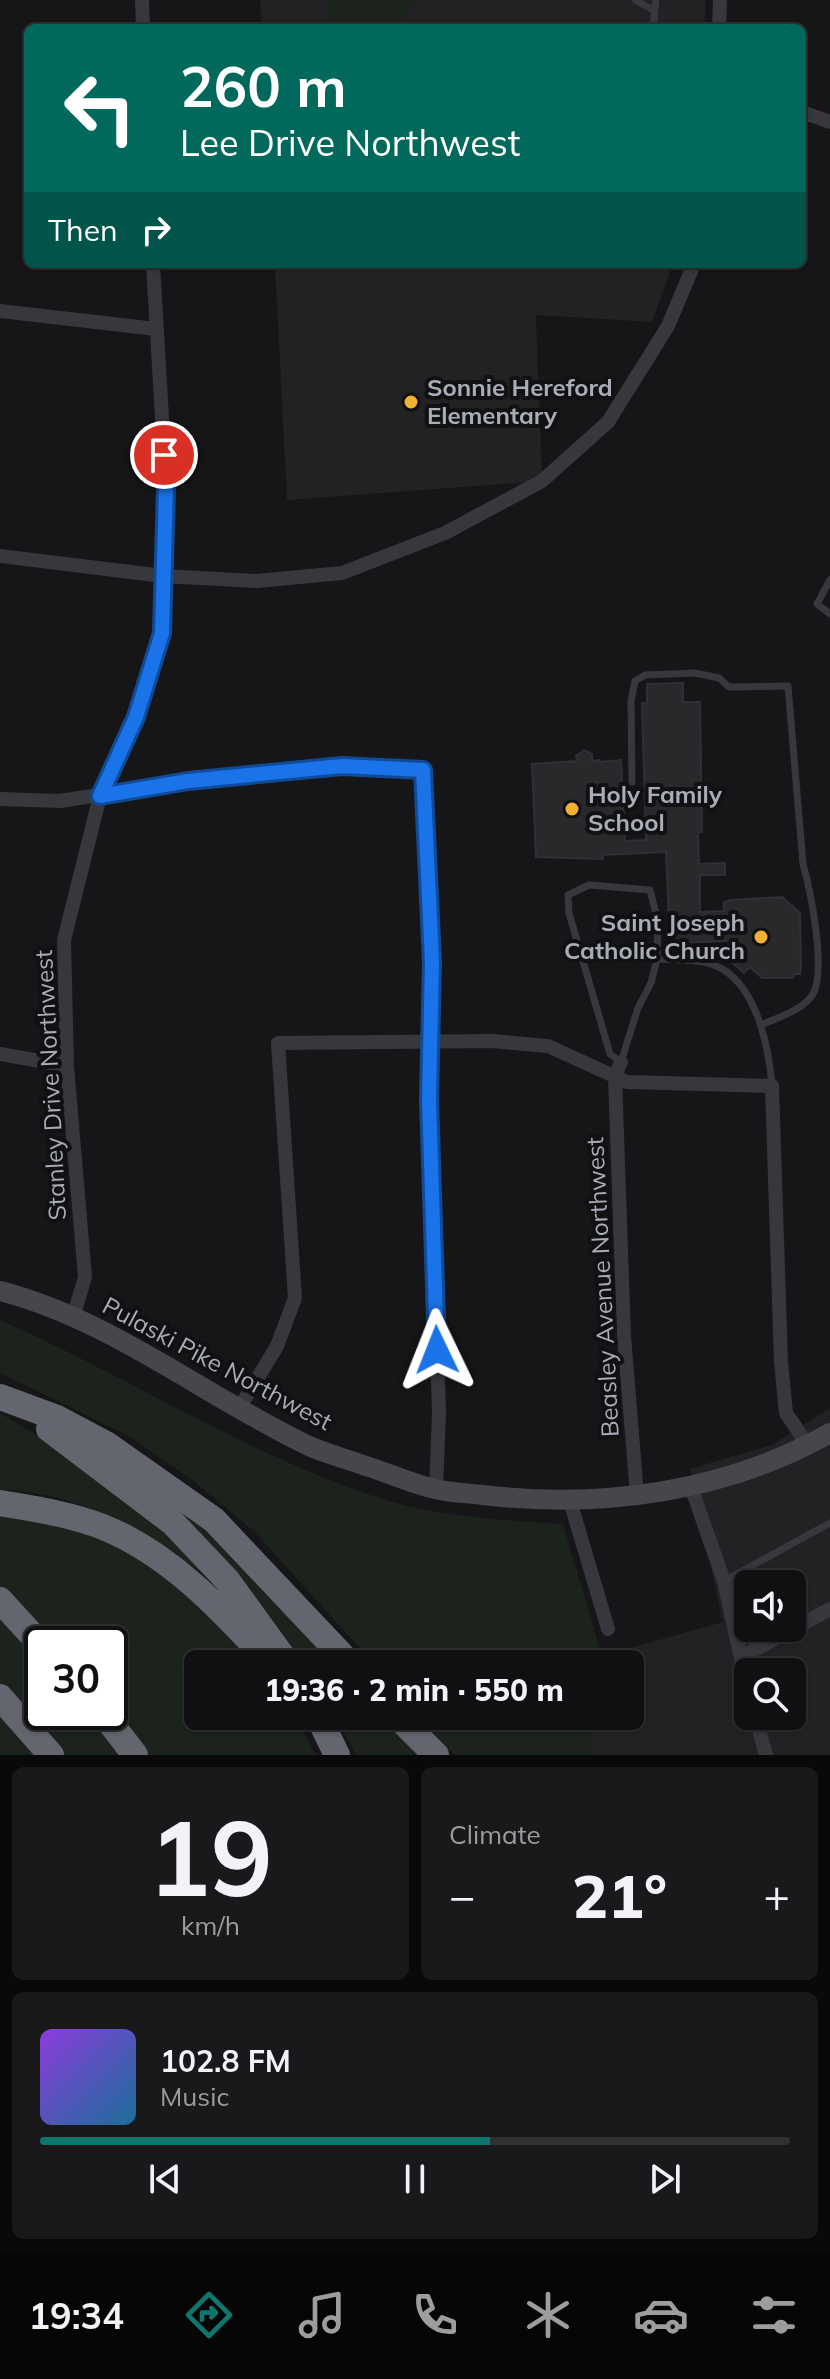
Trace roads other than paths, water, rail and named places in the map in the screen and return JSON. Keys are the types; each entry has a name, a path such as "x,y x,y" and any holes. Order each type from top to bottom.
{"highway":[{"path":"5,1399 173,1523 227,1580 278,1650"},
{"path":"5,1399 57,1418 106,1444 214,1520 337,1650"},
{"path":"0,1503 55,1512 104,1527 161,1560 219,1607 258,1650"},
{"path":"0,1600 24,1626"},
{"path":"0,1697 51,1755"},
{"path":"116,1730 135,1755"},
{"path":"411,1730 436,1755"}],"main road":[{"name":"Pulaski Pike Northwest","path":"0,1291 37,1301 73,1318 310,1446 436,1489 506,1498 570,1501 637,1495 691,1487 762,1466 830,1433"}],"street":[{"path":"142,0 143,24"},
{"path":"719,24 720,0"},
{"path":"806,113 830,122"},
{"name":"Stanley Drive Northwest","path":"73,1318 85,1277 67,1066 64,940 100,796 136,717 162,633 166,486 153,268"},
{"path":"0,556 163,576 257,581 342,573 445,533 542,481 608,422 668,326 692,268"},
{"path":"0,311 156,329"},
{"path":"0,799 60,801 188,781 342,766 423,770 432,962 428,1042 439,1413 436,1489"},
{"path":"240,1407 277,1346 295,1298 278,1043 492,1041 548,1046 618,1069 627,1082 772,1086 781,1362 786,1413 807,1444"},
{"path":"0,1054 67,1066"},
{"name":"Beasley Avenue Northwest","path":"618,1069 624,1336 637,1495"},
{"path":"691,1487 724,1581 741,1657 830,1609"},
{"path":"570,1501 608,1629"},
{"path":"759,1730 766,1755"}],"lane":[{"path":"635,0 655,11"},
{"path":"653,24 656,0"},
{"path":"830,580 817,604 830,614"},
{"path":"632,782 631,701 635,681 645,675 695,673 719,678 729,687 788,686 803,864 810,887 819,973 817,988 810,999 761,1025"},
{"path":"589,885 650,890 658,922 657,959 651,983 638,1008 618,1069 598,1018 569,913 568,895 589,885"},
{"path":"657,959 703,962 723,969 737,982 761,1025 770,1056 772,1086"},
{"path":"724,1581 830,1523"}],"place":[{"name":"Sonnie Hereford Elementary","path":"411,402"},
{"name":"Holy Family School","path":"572,809"},
{"name":"Saint Joseph Catholic Church","path":"761,937"}]}
